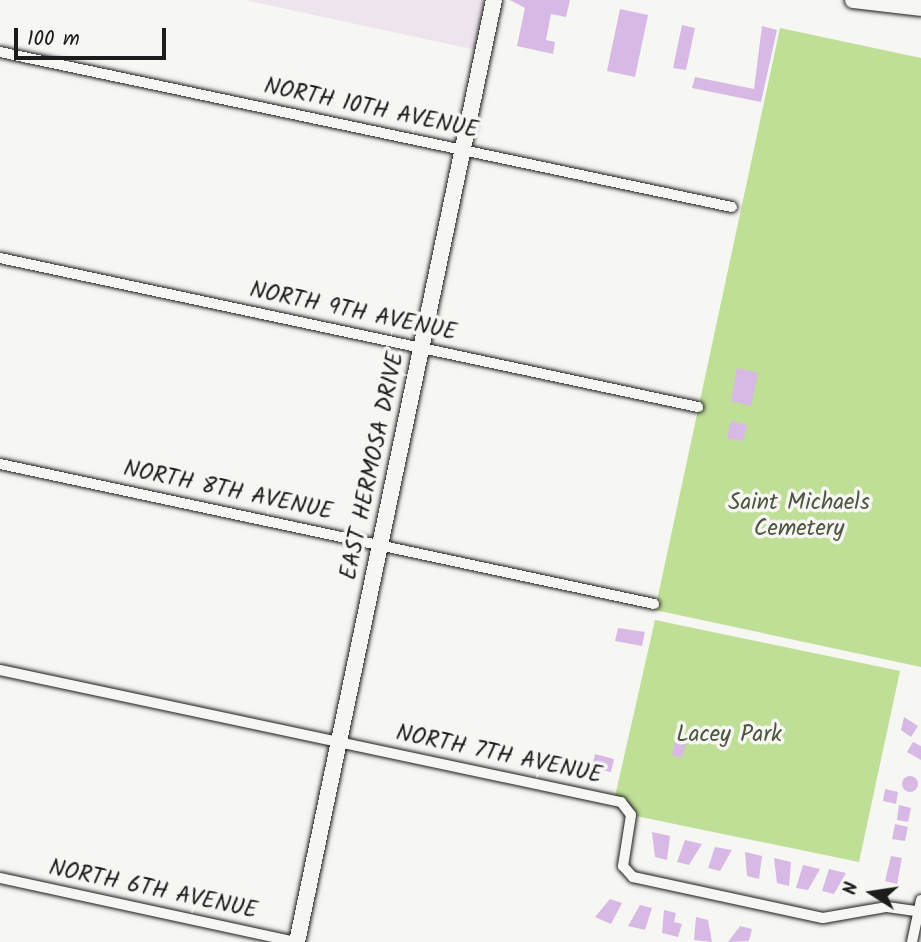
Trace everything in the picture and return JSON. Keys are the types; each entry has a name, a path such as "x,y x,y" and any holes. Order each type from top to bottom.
{"street":[{"name":"EAST HERMOSA DRIVE","path":"297,942 494,0"},
{"path":"853,0 921,8"},
{"name":"NORTH 10TH AVENUE","path":"0,52 732,207"},
{"name":"NORTH 9TH AVENUE","path":"0,258 698,407"},
{"name":"NORTH 8TH AVENUE","path":"0,464 653,604"},
{"name":"NORTH 7TH AVENUE","path":"0,670 621,802 631,815 623,866 633,877 823,918 887,907 920,912"},
{"name":"NORTH 6TH AVENUE","path":"0,878 297,942"},
{"path":"912,942 921,900"}],"shaded area":[{"path":"245,0 486,0 476,50"}],"green space":[{"name":"Saint Michaels Cemetery","path":"780,28 921,58 921,667 655,610"},
{"name":"Lacey Park","path":"655,620 900,671 859,862 631,815 614,801"}],"building":[{"path":"510,0 570,0 566,17 551,14 546,40 555,42 553,54 517,46 525,8"},
{"path":"620,9 648,15 635,77 607,71"},
{"path":"682,25 695,28 686,70 673,68"},
{"path":"762,26 777,30 761,102 692,88 695,77 754,89"},
{"path":"737,368 758,373 751,406 731,401"},
{"path":"731,421 747,425 743,441 727,438"},
{"path":"618,628 645,632 642,646 615,641"},
{"path":"904,717 918,726 911,737 901,730"},
{"path":"676,736 687,739 682,758 672,755"},
{"path":"913,742 921,746 921,760 907,752"},
{"path":"595,754 614,759 611,772 592,768"},
{"path":"910,776 918,784 910,792 902,784"},
{"path":"885,789 898,792 896,804 883,801"},
{"path":"899,805 911,808 908,822 897,820"},
{"path":"895,824 908,827 905,841 892,839"},
{"path":"652,832 670,836 667,860 655,857"},
{"path":"685,840 702,844 689,865 677,862"},
{"path":"715,847 732,850 720,871 708,868"},
{"path":"745,852 762,856 759,879 747,876"},
{"path":"891,856 902,858 897,884 885,881"},
{"path":"774,858 791,862 789,886 777,883"},
{"path":"803,865 820,869 808,890 796,888"},
{"path":"829,869 846,873 834,894 822,891"},
{"path":"610,899 622,903 611,924 595,917"},
{"path":"640,905 652,908 645,930 628,926"},
{"path":"664,910 676,913 674,922 682,924 678,937 662,933"},
{"path":"696,917 708,920 712,942 694,940"},
{"path":"740,926 752,929 749,941 728,942"}]}
